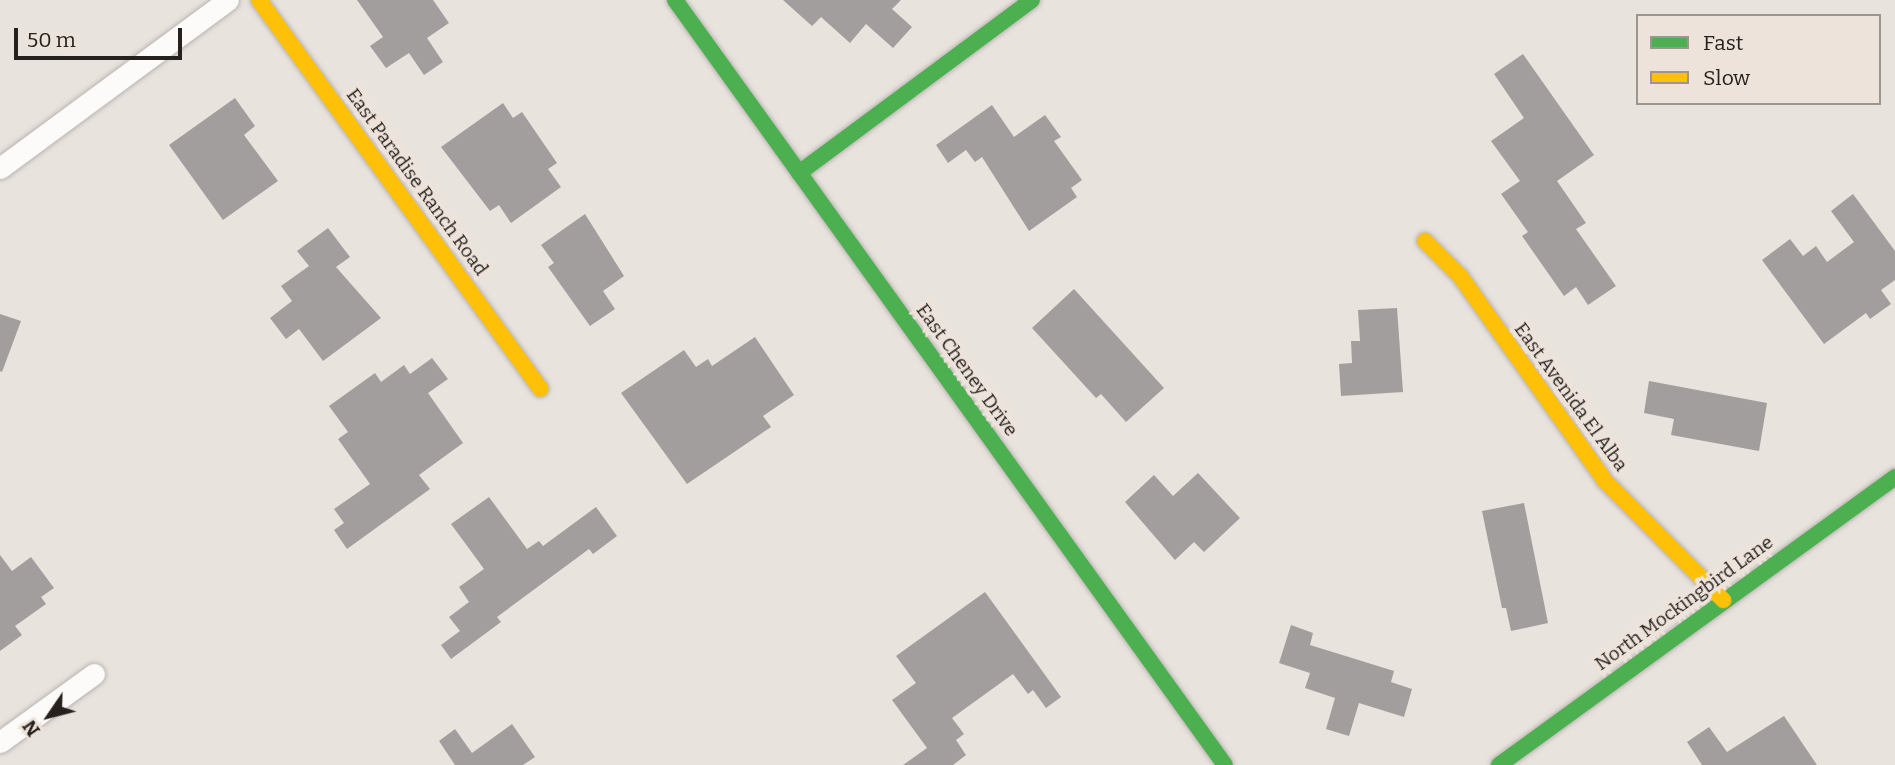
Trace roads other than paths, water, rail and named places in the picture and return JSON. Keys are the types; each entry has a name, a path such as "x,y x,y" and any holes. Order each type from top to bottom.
{"street":[{"path":"0,168 228,0"},
{"name":"East Paradise Ranch Road","path":"259,0 541,389"},
{"name":"East Cheney Drive","path":"675,0 1225,765"},
{"path":"799,173 1032,0"},
{"name":"East Avenida El Alba","path":"1425,241 1460,276 1605,481 1723,600"},
{"name":"North Mockingbird Lane","path":"1499,765 1723,600 1892,487"},
{"path":"0,742 94,674"}]}
